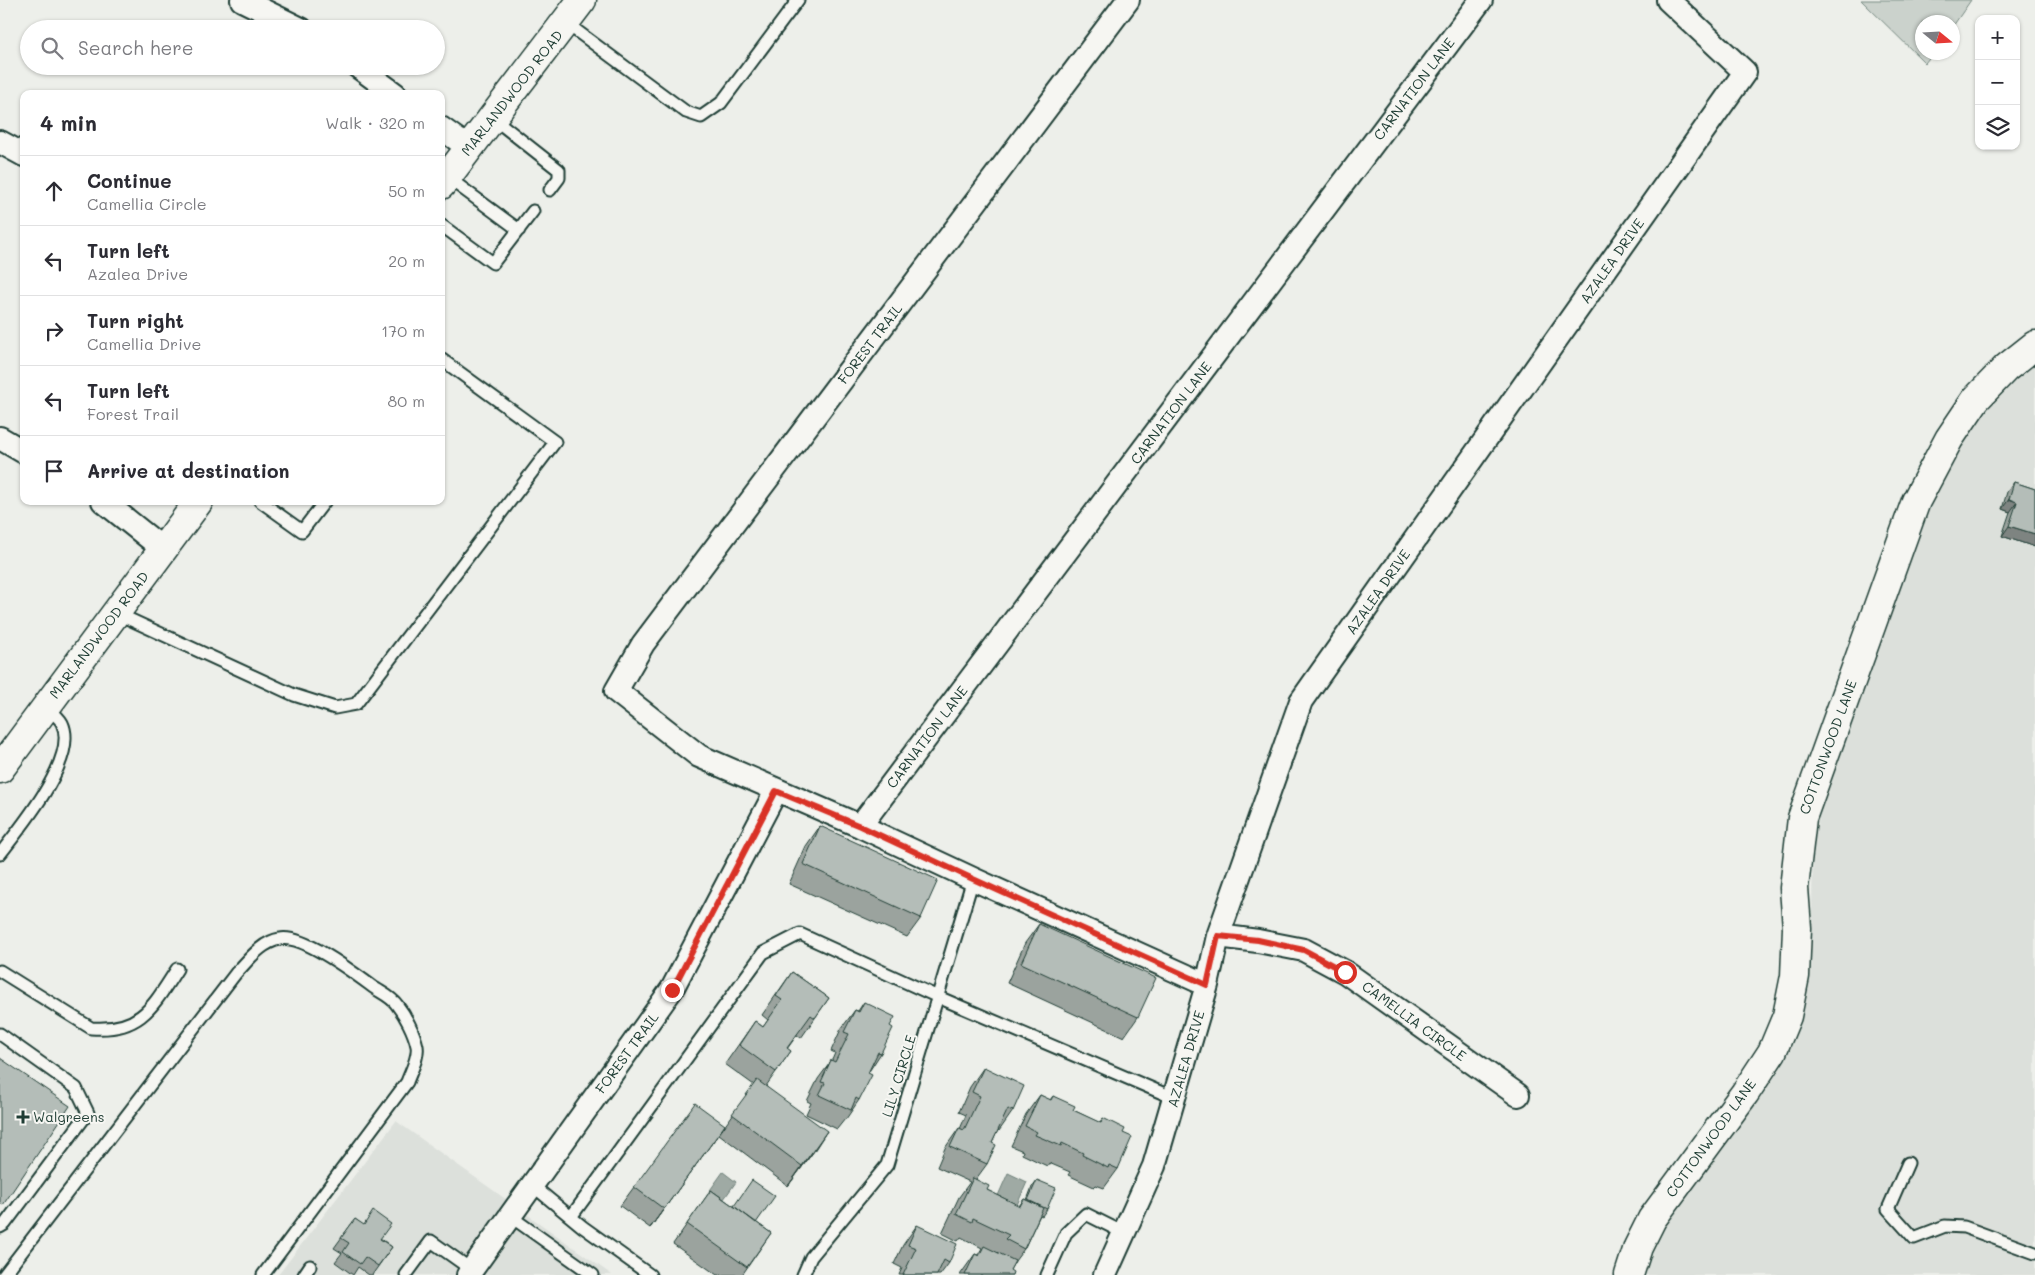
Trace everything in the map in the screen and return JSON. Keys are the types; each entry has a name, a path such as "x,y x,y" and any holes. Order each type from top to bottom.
{"street":[{"path":"242,0 283,20"},
{"name":"MARLANDWOOD ROAD","path":"445,180 582,0"},
{"name":"FOREST TRAIL","path":"470,1272 672,990 776,791 699,756 616,691 644,644 1128,0"},
{"name":"CARNATION LANE","path":"860,826 1481,0"},
{"name":"AZALEA DRIVE","path":"1105,1275 1154,1166 1207,985 1218,936 1301,701 1745,72 1668,0"},
{"path":"369,75 390,90"},
{"path":"445,131 469,148"},
{"path":"0,142 20,153"},
{"name":"COTTONWOOD LANE","path":"1629,1275 1638,1247 1652,1219 1745,1093 1772,1052 1787,1016 1795,976 1797,928 1794,888 1802,818 1916,501 1949,439 1976,398 2006,368 2035,345"},
{"path":"0,438 20,450"},
{"path":"108,505 163,549"},
{"name":"MARLANDWOOD ROAD","path":"0,768 196,505"},
{"path":"776,791 860,826 1207,985"},
{"name":"CAMELLIA CIRCLE","path":"1218,936 1258,940 1304,950 1345,972 1518,1095"}],"lane":[{"path":"566,23 686,112 701,117 721,103 798,0"},
{"path":"493,118 559,170 559,178 550,190"},
{"path":"445,182 519,230"},
{"path":"445,228 493,263 533,211"},
{"path":"116,613 294,694 335,708 356,704 555,442 445,362"},
{"path":"265,505 302,531 322,505"},
{"path":"0,854 50,785 59,764 65,744 62,722 46,707"},
{"name":"LILY CIRCLE","path":"803,1275 810,1258 888,1165 973,879"},
{"path":"571,1217 763,953 800,934 938,997 1174,1098"},
{"path":"4,1275 236,974 257,951 270,942 282,938 298,941 328,956 396,1003 407,1022 417,1046 414,1064 407,1082 263,1275"},
{"path":"0,971 91,1028 105,1029 122,1026 139,1019 157,1000 177,969"},
{"path":"0,1034 76,1088 88,1113 5,1224 0,1227"},
{"path":"1908,1164 1888,1209 1914,1238 1945,1226 1964,1227 2035,1253"},
{"path":"532,1185 571,1217 650,1275"},
{"path":"1047,1275 1066,1233 1086,1214 1124,1233"},
{"path":"510,1216 593,1275"},
{"path":"406,1275 431,1241 470,1272"}],"shaded area":[{"path":"1861,0 1971,0 1960,16 1915,15 1915,53"},
{"path":"2035,361 2035,1275 1645,1275 1648,1264 1670,1217 1761,1095 1799,1025 1811,962 1813,846 1826,784 1934,497 1966,437 2003,390"},
{"path":"396,1121 612,1275 278,1275"},
{"path":"723,1172 736,1182 721,1203 708,1193"},
{"path":"1008,1173 1027,1182 1016,1207 997,1198"}],"building":[{"path":"2014,482 2035,489 2035,534 2009,526 2017,502 2009,499"},
{"path":"820,826 938,880 921,918 803,864"},
{"path":"1039,924 1156,978 1138,1017 1021,963"},
{"path":"792,972 829,998 815,1018 811,1015 787,1048 791,1051 776,1072 739,1045 755,1021 763,1027 782,1000 776,996"},
{"path":"864,1002 895,1017 890,1026 893,1028 881,1053 878,1052 868,1073 872,1075 859,1100 856,1098 851,1110 819,1095 825,1083 821,1082 831,1060 835,1062 849,1034 844,1032 855,1010 859,1012"},
{"name":"Walgreens","path":"0,1058 70,1106 3,1205 0,1203"},
{"path":"984,1067 1024,1086 1013,1111 1008,1109 992,1143 996,1145 987,1164 950,1147 959,1128 964,1130 980,1096 972,1092"},
{"path":"757,1080 827,1131 802,1166 732,1114"},
{"path":"1040,1095 1051,1100 1053,1096 1075,1106 1073,1110 1101,1123 1103,1118 1125,1129 1123,1133 1132,1137 1118,1169 1109,1165 1108,1168 1062,1143 1061,1146 1035,1135 1037,1132 1025,1126"},
{"path":"695,1103 725,1125 664,1209 634,1187"},
{"path":"973,1178 989,1186 987,1190 1020,1206 1024,1199 1043,1208 1024,1249 1005,1239 1009,1235 973,1218 972,1222 956,1214"},
{"path":"752,1180 775,1196 756,1223 734,1206"},
{"path":"1037,1180 1056,1188 1047,1209 1028,1200"},
{"path":"711,1190 771,1233 747,1267 687,1224"},
{"path":"373,1211 391,1224 380,1239 392,1247 378,1266 365,1257 360,1264 343,1252 349,1243 341,1238 355,1219 364,1225"},
{"path":"917,1225 957,1244 949,1263 944,1260 937,1275 903,1275 916,1248 908,1245"},
{"path":"984,1246 1015,1261 1010,1270 1013,1272 1012,1275 965,1275 975,1254 979,1256"}],"place":[{"name":"Walgreens","path":"23,1117"}],"route":[{"path":"672,990 776,791 860,826 1207,985 1218,936 1258,940 1304,950 1345,972"}]}
